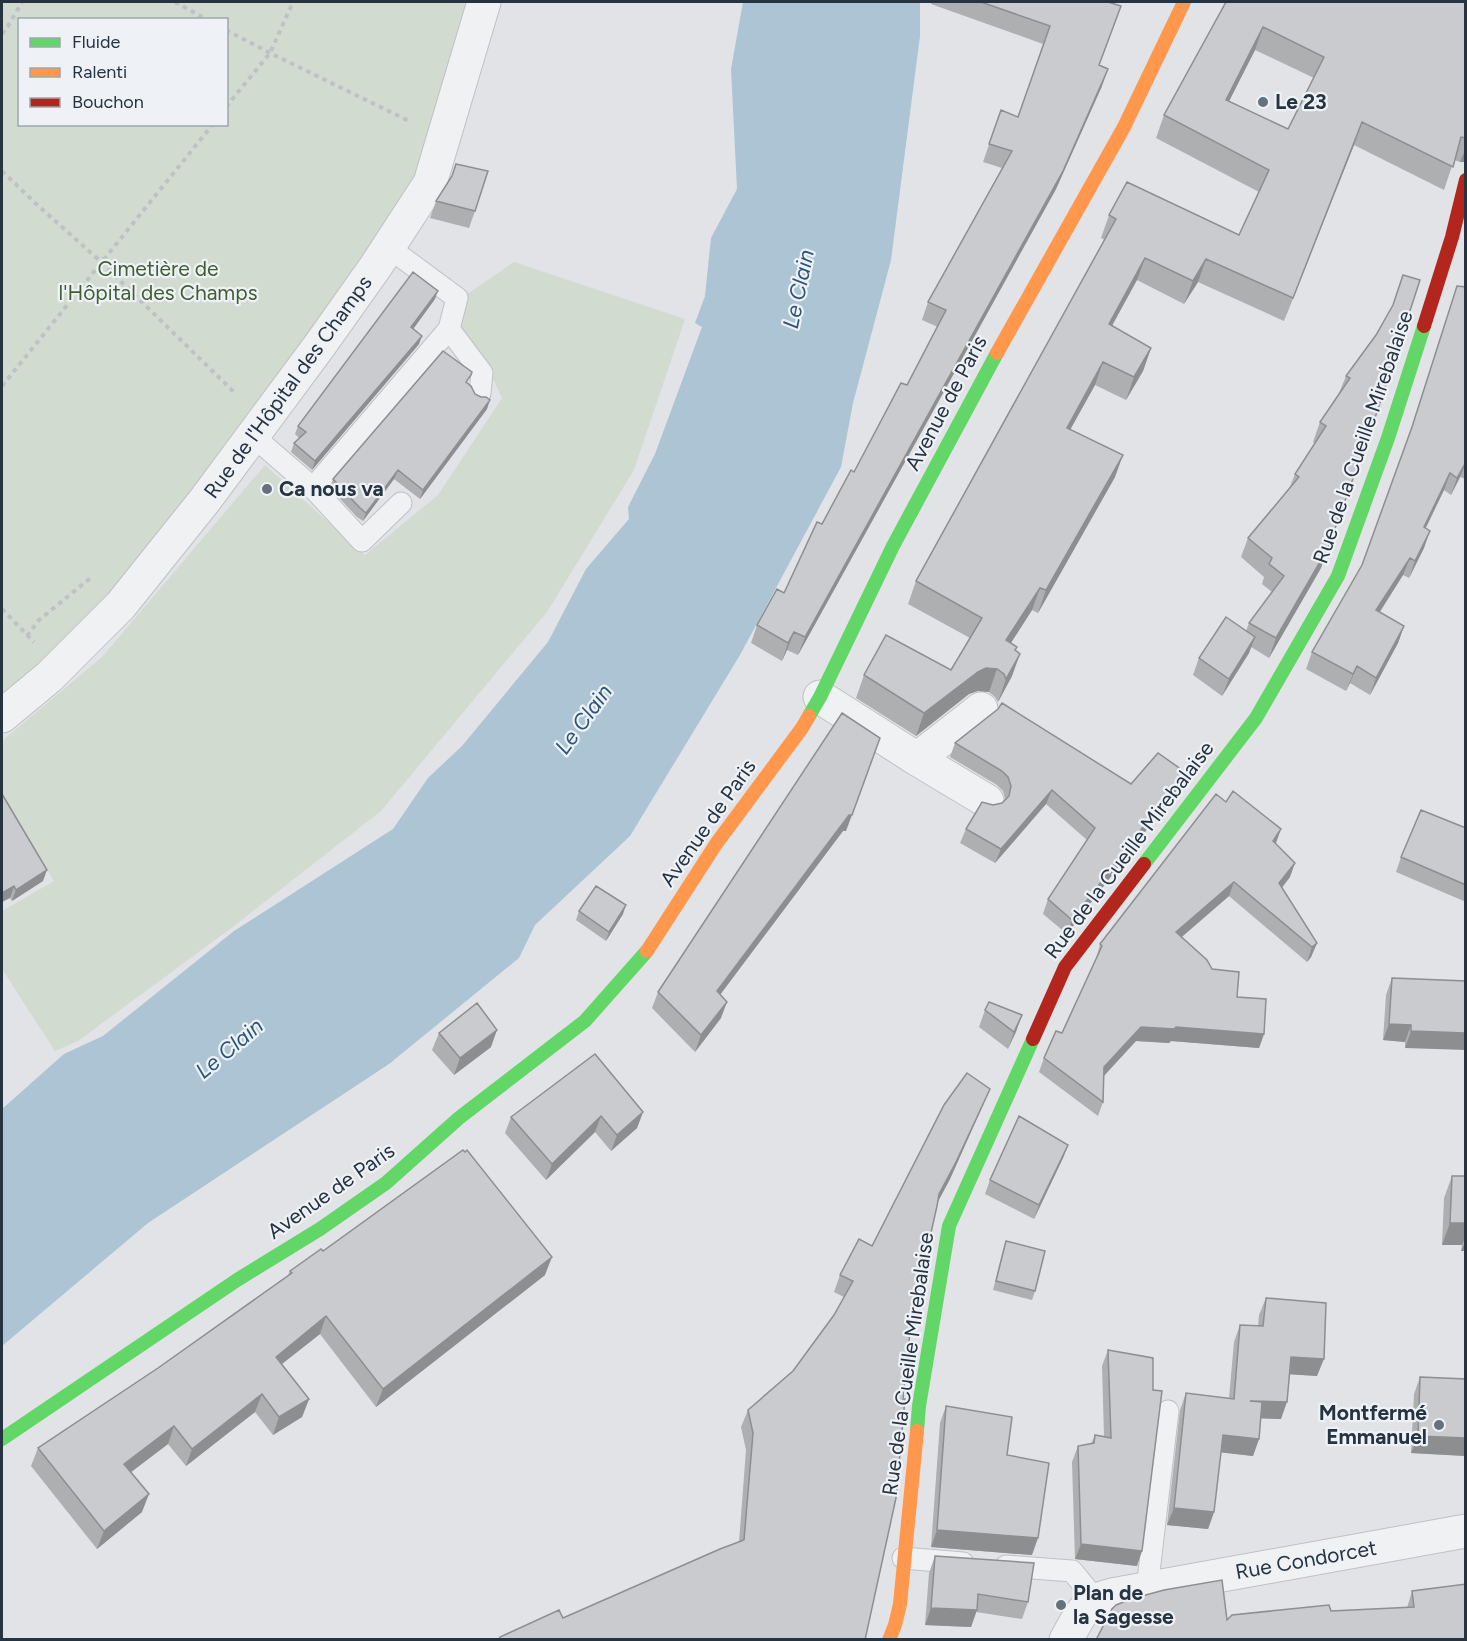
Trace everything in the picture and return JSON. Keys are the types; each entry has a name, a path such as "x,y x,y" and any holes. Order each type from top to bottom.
{"main road":[{"name":"Avenue de Paris","path":"2,1439 237,1280 320,1229 386,1183 459,1118 585,1021 648,949 716,844 802,728 893,546 971,400 1124,127 1166,44 1184,2"},
{"name":"Rue de la Cueille Mirebalaise","path":"889,1640 900,1604 919,1406 949,1226 1065,967 1256,718 1338,576 1392,427 1452,237 1466,180"}],"street":[{"name":"Rue de l'Hôpital des Champs","path":"2,716 49,677 121,605 178,535 253,436 388,247 430,183 484,2"},
{"path":"819,696 987,801"},
{"path":"917,759 981,709"},
{"name":"Rue Condorcet","path":"1095,1599 1466,1531"},
{"path":"1066,1640 1080,1613 1095,1599"}],"lane":[{"path":"313,488 448,329 457,298 388,247"},
{"path":"448,329 482,373 480,393"},
{"path":"253,436 313,488 362,541 401,503"},
{"path":"1147,1589 1168,1411"},
{"path":"903,1558 1072,1571 1095,1599"}],"path":[{"path":"2,34 22,2"},
{"path":"175,2 204,18"},
{"path":"228,105 270,53 293,2"},
{"path":"228,31 416,124"},
{"path":"2,386 211,126"},
{"path":"2,171 101,262 235,393"},
{"path":"2,609 36,644"}],"green space":[{"name":"Cimetière de l'Hôpital des Champs","path":"2,2 472,2 418,177 354,279 135,572 2,703"},
{"path":"514,262 685,319 634,470 547,612 381,811 234,926 78,1041 55,1051 2,969 2,911 54,881 2,797 2,741 102,657 265,465 365,555 438,495 502,398 480,351 460,330 466,295"}],"water":[{"name":"Le Clain","path":"743,2 920,2 920,36 891,260 853,403 841,467 740,655 630,836 535,925 519,958 389,1064 148,1223 2,1346 2,1109 64,1054 103,1036 234,931 393,829 428,778 462,746 548,642 586,569 629,519 628,507 655,454 702,327 695,323 705,296 711,238 737,189 731,69"}],"building":[{"path":"981,2 1108,2 1121,6 1099,65 1108,69 1063,171 805,637 794,632 788,643 757,625 777,589 784,593 817,522 822,524 851,470 854,472 901,383 907,385 946,310 928,302 1012,151 989,144 1001,110 1018,117 1050,26"},
{"path":"1226,2 1466,2 1466,138 1461,137 1453,167 1362,122 1293,298 1206,259 1193,281 1145,258 1109,324 1151,348 1134,377 1103,362 1067,428 1123,455 1046,590 1040,588 1006,640 1017,647 1015,650 1020,654 1006,679 1004,674 997,669 986,668 924,713 864,675 886,635 951,670 982,618 916,581 1116,219 1109,215 1127,182 1239,235 1269,170 1164,115","holes":["1263,27 1324,57 1288,129 1226,100"]},
{"path":"456,164 488,171 475,211 436,201 452,176"},
{"path":"413,272 438,291 411,327 422,336 315,461 294,443 306,432 298,426"},
{"path":"1403,275 1420,280 1377,412 1328,548 1276,638 1249,623 1284,576 1269,564 1272,558 1248,538 1299,477 1295,474 1326,426 1320,422 1350,378 1346,376 1376,335 1393,305"},
{"path":"1457,286 1466,287 1466,462 1457,478 1450,473 1424,527 1430,531 1415,561 1410,558 1376,610 1404,626 1376,678 1357,666 1353,674 1312,652 1362,565 1412,427"},
{"path":"443,351 472,372 466,382 475,394 490,400 423,490 398,470 366,513 333,479"},
{"path":"1226,617 1255,637 1229,679 1199,658"},
{"path":"1002,703 1131,784 1158,753 1185,772 1072,920 1048,899 1095,828 1052,790 1001,849 966,829 982,802 993,805 1002,803 1009,796 1011,786 1008,777 1002,771 955,743 998,709"},
{"path":"842,713 880,738 852,815 849,815 717,991 727,1002 701,1035 658,992"},
{"path":"1233,791 1281,829 1273,841 1295,863 1279,883 1317,943 1312,947 1234,882 1176,932 1207,960 1212,969 1239,972 1237,997 1266,999 1264,1034 1176,1027 1174,1029 1141,1027 1104,1067 1103,1102 1044,1058 1056,1031 1062,1033 1102,946 1100,944 1216,794 1226,802"},
{"path":"2,794 47,870 16,890 14,886 2,893"},
{"path":"1421,810 1466,828 1466,885 1401,857"},
{"path":"596,886 626,905 609,932 579,911"},
{"path":"1392,978 1466,981 1466,1033 1411,1031 1411,1025 1389,1024"},
{"path":"989,1002 1022,1015 1014,1032 985,1010"},
{"path":"477,1003 497,1030 460,1058 439,1033"},
{"path":"595,1054 643,1112 617,1135 601,1116 552,1164 511,1117"},
{"path":"967,1073 990,1089 939,1194 911,1322 896,1498 865,1640 498,1640 500,1637 559,1610 563,1618 744,1540 753,1433 748,1410 793,1371 834,1315 853,1281 840,1275 859,1239 872,1246 944,1105"},
{"path":"1019,1116 1068,1145 1039,1205 990,1180"},
{"path":"463,1150 465,1152 467,1150 552,1257 383,1389 326,1316 276,1357 309,1399 279,1417 262,1394 192,1449 174,1426 124,1464 149,1494 104,1531 38,1448 158,1368 292,1273 290,1271 321,1249 323,1251"},
{"path":"1452,1176 1466,1176 1466,1223 1450,1223"},
{"path":"1006,1241 1045,1251 1035,1291 996,1281"},
{"path":"1266,1298 1326,1303 1324,1359 1291,1357 1287,1402 1250,1401 1262,1402 1259,1439 1223,1435 1214,1512 1174,1508 1186,1393 1234,1399 1240,1325 1263,1326"},
{"path":"1108,1350 1153,1358 1153,1390 1162,1391 1142,1551 1081,1544 1078,1446 1094,1443 1095,1435 1111,1438"},
{"path":"1420,1377 1466,1379 1466,1438 1418,1436"},
{"path":"946,1406 1012,1417 1007,1455 1049,1463 1038,1538 937,1530"},
{"path":"935,1556 1034,1563 1028,1602 978,1594 977,1610 931,1608"},
{"path":"1222,1580 1227,1620 1232,1615 1329,1605 1331,1611 1414,1607 1412,1591 1466,1584 1466,1640 1096,1640 1116,1605 1164,1590"}],"traffic: fast":[{"path":"1144,864 1256,718 1338,576 1388,438 1424,326"},
{"path":"809,716 893,546 997,353"},
{"path":"2,1439 237,1280 320,1229 386,1183 459,1118 585,1021 647,951"},
{"path":"917,1431 919,1406 949,1226 1033,1039"}],"traffic: slow":[{"path":"997,353 1124,127 1184,2"},
{"path":"647,951 716,844 809,716"},
{"path":"889,1640 900,1604 917,1431"}],"traffic: jam":[{"path":"1424,326 1452,237 1466,180"},
{"path":"1033,1039 1065,967 1144,864"}],"place":[{"name":"Le 23","path":"1263,102"},
{"name":"Ca nous va","path":"267,489"},
{"name":"Montfermé Emmanuel","path":"1439,1425"},
{"name":"Plan de la Sagesse","path":"1061,1605"}]}
